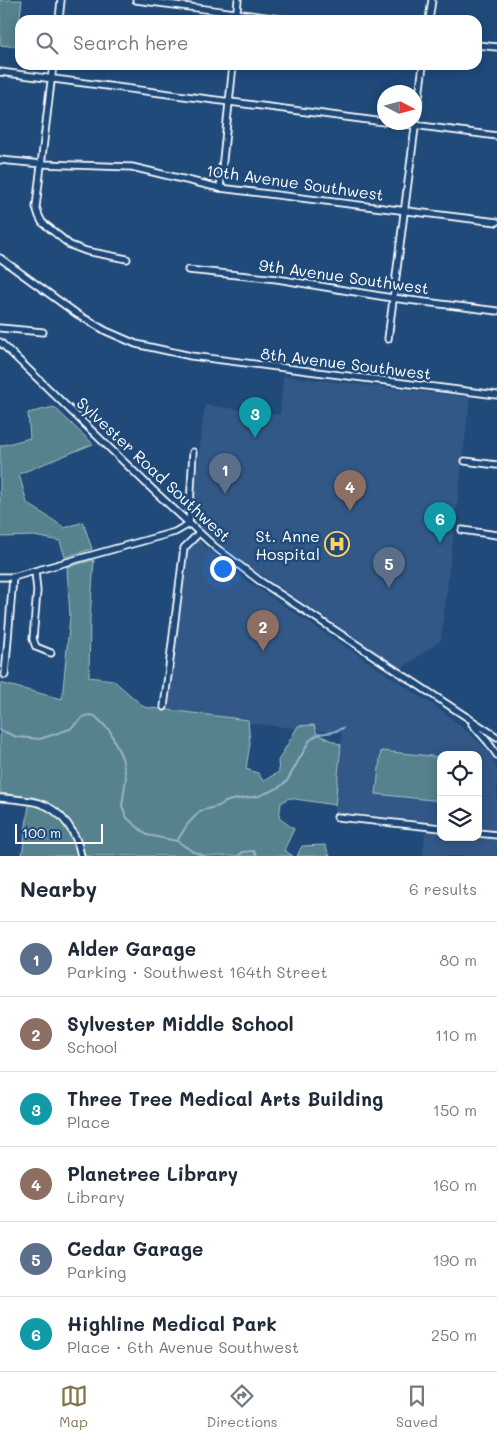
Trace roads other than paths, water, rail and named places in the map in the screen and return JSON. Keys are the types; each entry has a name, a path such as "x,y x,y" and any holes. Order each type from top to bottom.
{"street":[{"path":"60,15 61,0"},
{"path":"136,0 251,15"},
{"path":"236,13 238,0"},
{"path":"430,15 432,0"},
{"path":"482,46 497,47"},
{"path":"53,70 36,207 38,216 77,248 126,259"},
{"path":"220,188 232,70"},
{"path":"420,85 422,70"},
{"path":"0,72 377,121"},
{"path":"422,127 497,136"},
{"path":"388,339 414,130"},
{"name":"10th Avenue Southwest","path":"0,160 42,164 132,167 220,188 497,222"},
{"name":"8th Avenue Southwest","path":"0,258 42,290 106,331 136,344 191,356 497,395"},
{"name":"9th Avenue Southwest","path":"188,270 277,280 392,298 497,311"},
{"path":"0,328 43,332"},
{"name":"Sylvester Road Southwest","path":"0,342 215,547 260,580 497,737"},
{"path":"0,577 13,577 36,571 174,532 189,524 193,452"},
{"path":"465,461 497,465"},
{"path":"462,530 497,535"},
{"path":"164,706 184,548 199,532"},
{"path":"36,571 37,590 33,639 36,647 51,653"},
{"path":"5,675 13,577"},
{"path":"467,718 497,754"},
{"path":"0,798 37,802 56,812 75,836 82,856"},
{"path":"336,817 437,828"},
{"path":"482,833 497,835"}],"waterway":[{"path":"0,730 17,737 40,739 70,729 83,717 95,716 110,731 122,758 126,777 122,806 127,818 147,835 177,841 192,851 205,856"},
{"path":"177,841 187,825 200,811 232,800 259,796 278,788 287,781 310,740 319,734 343,728"},
{"path":"238,856 243,852 254,851 257,856"}],"place":[{"name":"Three Tree Medical Arts Building","path":"255,438"},
{"name":"Alder Garage","path":"225,494"},
{"name":"Planetree Library","path":"350,511"},
{"name":"Highline Medical Park","path":"440,543"},
{"name":"St. Anne Hospital","path":"337,544"},
{"name":"Cedar Garage","path":"389,588"},
{"name":"Sylvester Middle School","path":"263,651"}]}
